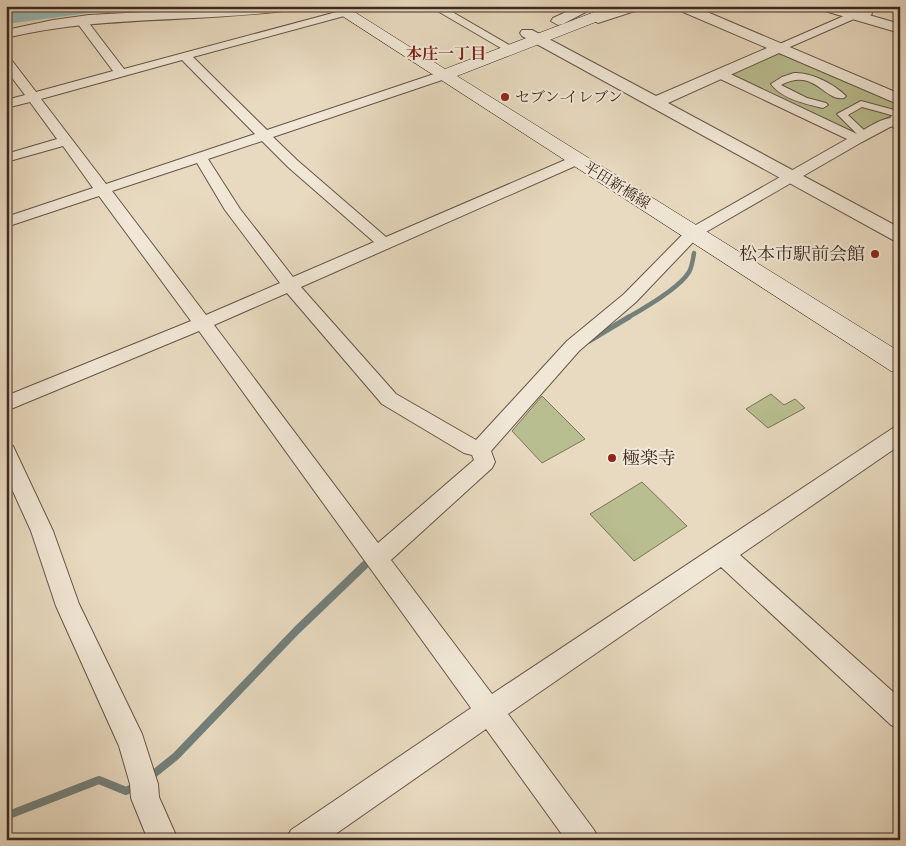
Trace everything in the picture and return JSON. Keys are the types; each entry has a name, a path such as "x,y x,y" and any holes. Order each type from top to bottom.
{"main road":[{"path":"532,36 558,21 602,6"},
{"path":"438,71 532,36 576,25 624,6"},
{"name":"平田新橋線","path":"339,9 900,364"}],"street":[{"path":"6,34 82,20 292,6"},
{"path":"558,21 590,6"},
{"path":"576,25 636,6"},
{"path":"681,6 779,48 898,115"},
{"path":"823,6 855,11 900,22"},
{"path":"438,7 504,46"},
{"path":"6,104 185,56 339,9"},
{"path":"654,103 779,48 855,11 900,29"},
{"path":"82,20 121,73"},
{"path":"532,36 898,233"},
{"path":"185,56 293,164 385,244"},
{"path":"6,61 104,189 584,840"},
{"path":"6,222 264,136 438,71"},
{"path":"720,74 859,135"},
{"path":"859,135 842,114 823,105 804,100 779,88 776,84 795,75 801,76 841,96 898,115"},
{"path":"823,105 841,96"},
{"path":"842,114 861,104"},
{"path":"482,452 573,346 630,298 693,233 859,135 885,124 898,115"},
{"path":"6,158 66,141"},
{"path":"200,157 233,210 290,285 389,400 482,452 486,462 374,554"},
{"path":"6,404 203,323 577,160"},
{"path":"301,840 488,711 900,434"},
{"path":"6,452 42,531 68,606 136,757 146,798 163,840"},
{"path":"723,554 900,716"}],"green space":[{"path":"775,53 784,53 889,99 895,103 894,114 860,132 850,131 732,75 733,72"},
{"path":"771,394 784,405 795,399 805,408 768,428 746,409"},
{"path":"542,396 585,439 542,463 512,431"},
{"path":"642,482 687,526 634,561 590,514"}],"waterway":[{"path":"6,18 75,8 104,6"},
{"path":"627,318 678,284 689,272 694,253"},
{"path":"589,341 629,317"},
{"path":"150,777 176,756 297,630 371,559"},
{"path":"6,816 99,780 126,791 136,786"}],"place":[{"name":"セブン-イレブン","path":"505,97"},
{"name":"松本市駅前会館","path":"875,254"},
{"name":"極楽寺","path":"612,458"}],"district":[{"name":"本庄一丁目","path":"446,53"}]}
